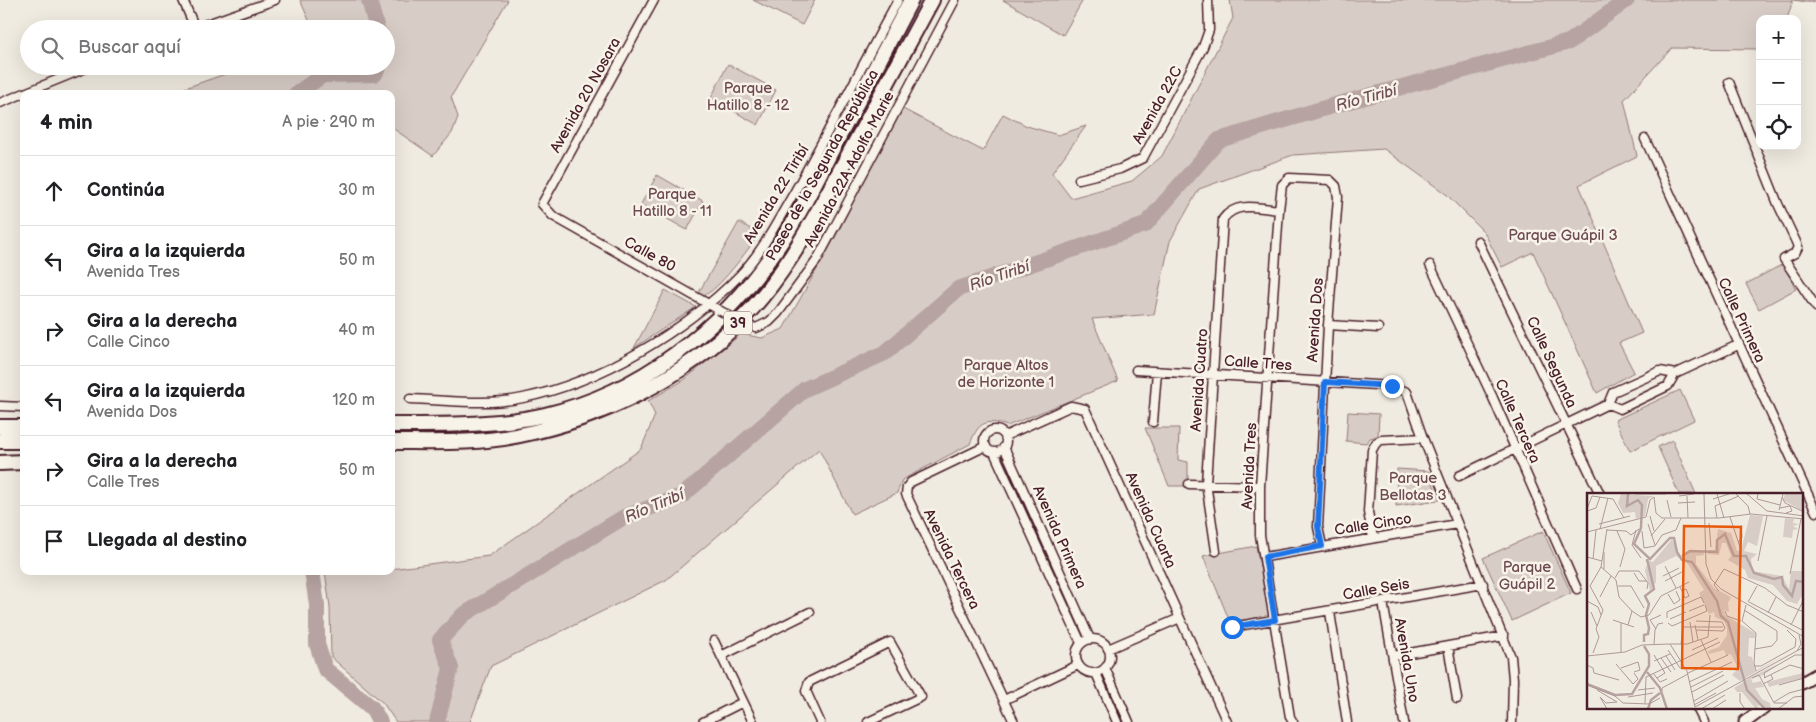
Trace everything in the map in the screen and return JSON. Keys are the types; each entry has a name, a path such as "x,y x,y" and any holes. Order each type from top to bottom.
{"highway":[{"name":"Paseo de la Segunda República","path":"395,425 515,421 548,414 628,384 668,359 711,327 752,282 795,220 911,0"},
{"name":"Paseo de la Segunda República","path":"395,442 488,439 520,435 574,420 614,405 656,385 723,337 743,318 774,282 803,238 932,0"},
{"path":"0,427 20,427"},
{"path":"0,441 20,441"},
{"path":"0,463 20,462"}],"main road":[{"path":"1804,682 1816,675"},
{"path":"1745,722 1761,710"}],"street":[{"path":"183,0 192,20"},
{"path":"218,20 275,0"},
{"name":"Avenida 20 Nosara","path":"542,204 654,0"},
{"name":"Avenida 22 Tiribí","path":"410,399 490,401 522,398 586,377 627,357 685,323 741,274 768,238 898,0"},
{"name":"Avenida 22A Adolfo Marie","path":"746,325 756,328 769,322 817,260 955,0"},
{"name":"Avenida 22C","path":"1079,179 1120,169 1143,158 1203,47 1209,30 1208,0"},
{"path":"32,90 70,75"},
{"path":"1729,82 1798,247 1794,253 1784,259 1816,307"},
{"path":"0,103 20,95"},
{"name":"Calle Primera","path":"1645,139 1816,512"},
{"name":"Avenida Tres","path":"1293,722 1290,717 1260,535 1260,486 1279,210 1282,185 1289,178 1330,180 1336,186"},
{"name":"Avenida Dos","path":"1322,546 1318,527 1328,325 1338,196 1336,186"},
{"name":"Calle 80","path":"542,204 553,216 746,325"},
{"name":"Avenida Cuatro","path":"1216,551 1206,484 1223,219 1229,211 1240,207 1279,210"},
{"name":"Calle Segunda","path":"1478,241 1600,493"},
{"name":"Calle Tercera","path":"1430,265 1577,589"},
{"path":"1328,325 1378,328"},
{"path":"1608,404 1620,409 1668,386 1675,374 1738,344"},
{"name":"Calle Tres","path":"1136,370 1392,386 1407,392 1423,438"},
{"path":"1459,476 1608,404 1614,392 1660,370 1675,374"},
{"path":"1154,422 1157,371"},
{"path":"0,406 20,407"},
{"name":"Avenida Cuarta","path":"1005,436 1071,406 1085,409 1227,722"},
{"path":"992,431 1000,431 1005,436 1004,447 994,452 986,446 985,438 992,431"},
{"path":"1373,538 1368,512 1372,450 1376,443 1381,440 1423,438 1511,657 1513,678 1512,722"},
{"name":"Avenida Tercera","path":"986,446 911,482 907,487 906,494 1014,722"},
{"name":"Avenida Primera","path":"1004,447 1090,639"},
{"name":"Avenida Primera","path":"994,452 1081,643"},
{"path":"1189,484 1260,486"},
{"name":"Calle Cinco","path":"1265,557 1457,524"},
{"name":"Calle Seis","path":"1232,627 1330,612 1483,584"},
{"name":"Avenida Uno","path":"1383,602 1404,722"},
{"path":"721,656 810,612"},
{"path":"1330,612 1347,722"},
{"path":"1108,649 1180,618"},
{"path":"1393,656 1504,636"},
{"path":"1090,639 1104,643 1108,649 1109,662 1105,668 1096,673 1089,673 1078,665 1076,650 1081,643 1090,639"},
{"path":"714,641 753,722"},
{"path":"820,722 806,691 809,682 890,642 921,697 868,722"},
{"path":"1448,646 1457,699"},
{"path":"1004,700 1078,665"},
{"path":"1105,668 1129,722"},
{"path":"1096,673 1117,722"},
{"path":"703,722 742,702"},
{"path":"1698,710 1704,722"}],"green space":[{"path":"300,0 508,0 451,97 458,117 452,133 433,156 395,130 395,90 179,90 222,75 395,75 395,20 309,20"},
{"path":"753,0 815,0 802,25"},
{"path":"1003,0 1083,0 1063,35"},
{"path":"1230,0 1793,0 1788,15 1756,15 1756,49 1672,48 1624,100 1637,156 1579,185 1642,333 1619,343 1634,372 1597,393 1533,252 1502,267 1484,232 1446,194 1384,149 1293,155 1199,189 1170,241 1154,314 1092,319 1118,381 1007,426 993,422 983,424 976,431 970,444 902,480 897,493 852,514 819,449 666,580 491,666 470,722 396,722 383,703 331,657 330,607 326,575 395,575 395,568 489,556 641,449 655,415 648,401 684,380 741,334 762,338 783,329 833,241 901,108 983,151 1003,114 1027,126 1058,135 1086,126 1052,173 1071,198 1132,181 1162,156 1233,18"},
{"path":"1793,0 1816,0 1816,3"},
{"name":"Parque Hatillo 8 - 12","path":"728,64 776,90 758,125 711,98"},
{"name":"Parque Hatillo 8 - 11","path":"657,175 703,201 687,230 641,204"},
{"path":"739,222 759,234 733,269 716,287 702,296 698,294"},
{"path":"1783,264 1796,289 1759,309 1746,284"},
{"path":"665,290 696,307 634,348"},
{"path":"1680,390 1694,420 1630,451 1615,420"},
{"path":"1348,412 1379,414 1378,436 1370,438 1366,443 1346,441"},
{"path":"1145,428 1179,428 1178,460 1188,462 1188,486 1169,486"},
{"path":"1672,440 1696,493 1679,493 1658,447"},
{"name":"Parque Bellotas 3","path":"1397,469 1428,471 1440,500 1396,506"},
{"name":"Parque Guápil 2","path":"1543,531 1571,593 1512,621 1483,558"},
{"path":"1256,546 1270,616 1230,622 1203,556"}],"waterway":[{"path":"369,0 375,20"},
{"name":"Río Tiribí","path":"437,722 451,668 440,640 463,615 624,517 682,496 805,389 885,353 958,289 1145,225 1219,140 1335,105 1569,42 1627,0"},
{"path":"302,90 323,75"},
{"path":"313,575 317,605 317,644 325,669 372,708 380,722"}],"route":[{"path":"1232,627 1275,620 1265,557 1322,546 1318,527 1325,382 1392,386"}],"park label":[{"name":"Parque Guápil 3","path":"1563,235"},
{"name":"Parque Altos de Horizonte 1","path":"1006,374"}]}
